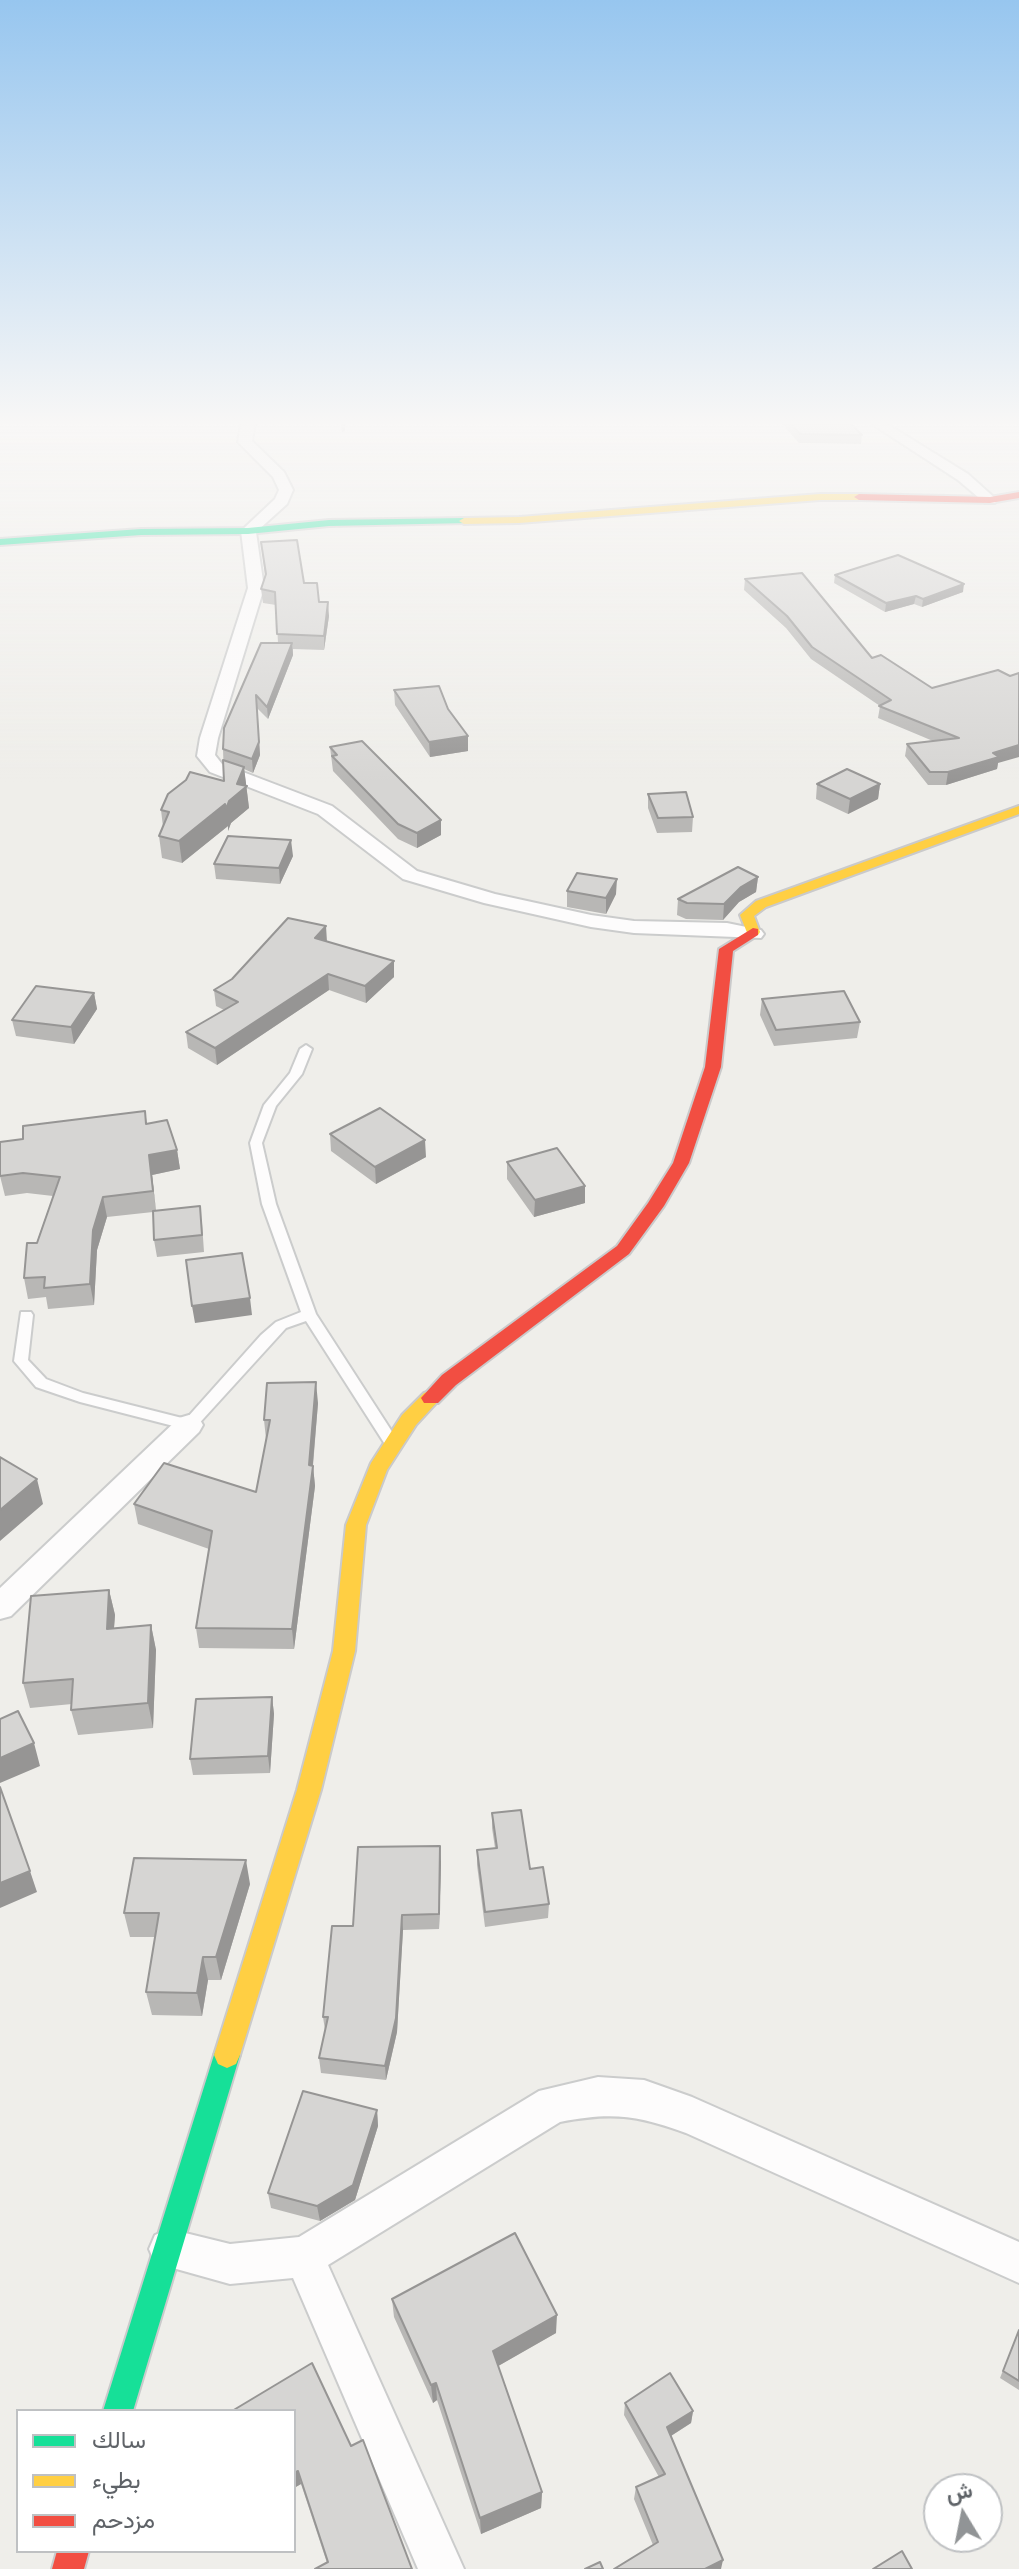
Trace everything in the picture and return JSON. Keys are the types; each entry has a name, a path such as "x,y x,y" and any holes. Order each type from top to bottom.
{"main road":[{"path":"119,2409 309,1790 344,1651 356,1525 378,1468 409,1420 449,1380 623,1250 655,1206 681,1163 713,1067 726,949 754,934 747,915 761,904 1019,810"}],"street":[{"path":"250,544 256,588 209,738 206,756 216,768 325,810 410,875 515,905 591,921 634,927 727,929 754,934"},
{"path":"0,1607 189,1425"},
{"path":"169,2249 230,2264 304,2257 553,2104 598,2096 644,2099 692,2116 1019,2263"},
{"path":"304,2257 441,2569"}],"lane":[{"path":"306,1049 296,1074 270,1105 256,1143 269,1204 309,1314 393,1445"},
{"path":"26,1315 21,1361 41,1383 80,1397 189,1425 281,1325 309,1314"}],"building":[{"path":"261,544 298,544 304,583 317,583 319,602 328,602 324,636 277,634 275,592 261,589 266,574"},
{"path":"898,555 964,584 923,599 916,596 886,603 835,575"},
{"path":"802,573 872,658 881,655 932,688 998,670 1010,676 1019,673 1019,745 993,753 999,757 948,772 930,772 907,744 959,738 879,706 891,700 812,647 787,616 745,579"},
{"path":"261,643 292,643 267,707 256,695 259,742 252,759 223,749 224,728"},
{"path":"439,686 448,709 468,736 429,742 394,690"},
{"path":"362,741 441,820 417,833 398,824 332,756 337,755 330,747"},
{"path":"223,760 244,767 237,784 247,786 229,801 226,809 225,804 179,841 159,836 169,812 161,810 168,794 186,780 190,772 224,781"},
{"path":"847,769 880,784 850,799 817,784"},
{"path":"686,792 693,817 658,818 648,794"},
{"path":"228,836 291,840 279,868 214,864"},
{"path":"738,867 758,877 741,887 724,904 687,903 678,899"},
{"path":"577,873 617,879 606,898 567,891"},
{"path":"288,918 326,926 315,938 394,961 365,986 328,974 215,1048 186,1032 238,1002 214,990 232,979"},
{"path":"36,986 94,993 71,1027 12,1020"},
{"path":"844,991 860,1022 776,1030 762,999"},
{"path":"380,1108 425,1140 375,1167 330,1134"},
{"path":"145,1111 146,1124 167,1120 177,1150 149,1155 153,1191 103,1197 93,1230 90,1284 44,1288 45,1277 24,1278 27,1243 37,1243 60,1177 23,1173 0,1176 0,1142 23,1139 23,1126"},
{"path":"557,1148 585,1186 535,1200 507,1162"},
{"path":"200,1206 202,1235 154,1240 153,1211"},
{"path":"242,1253 250,1298 192,1306 186,1260"},
{"path":"316,1382 309,1465 313,1466 292,1629 196,1628 212,1531 134,1504 164,1463 256,1492 270,1420 264,1420 267,1383"},
{"path":"0,1457 37,1479 0,1510"},
{"path":"109,1590 107,1629 151,1625 148,1703 71,1710 73,1679 23,1683 31,1596"},
{"path":"272,1697 268,1756 190,1759 196,1699"},
{"path":"18,1711 34,1743 0,1758 0,1719"},
{"path":"0,1787 30,1871 0,1883"},
{"path":"521,1810 530,1869 543,1867 549,1904 485,1912 477,1850 497,1848 492,1813"},
{"path":"440,1846 439,1914 402,1915 396,2018 385,2066 319,2058 328,2017 323,2017 332,1926 353,1926 358,1847"},
{"path":"134,1858 246,1860 216,1957 203,1957 197,1993 146,1992 159,1913 124,1913"},
{"path":"303,2091 377,2110 353,2185 317,2206 268,2193"},
{"path":"515,2233 557,2315 493,2351 542,2492 480,2518 436,2383 431,2385 392,2299"},
{"path":"1019,2330 1019,2381 1003,2371"},
{"path":"312,2363 351,2446 363,2440 412,2569 315,2569 328,2562 296,2472 296,2409 235,2409"},
{"path":"670,2373 693,2411 667,2427 723,2560 705,2569 614,2569 658,2542 636,2487 665,2474 625,2403"},
{"path":"902,2551 912,2569 873,2569"},
{"path":"600,2562 603,2569 585,2569"}],"traffic: fast":[{"path":"119,2409 227,2055"}],"traffic: slow":[{"path":"753,932 747,915 761,904 1019,810"},
{"path":"227,2055 309,1790 344,1651 356,1525 378,1468 409,1420 431,1398"}],"traffic: jam":[{"path":"431,1398 449,1380 623,1250 655,1206 681,1163 713,1067 726,949 753,932"},
{"path":"68,2569 72,2553"}]}
